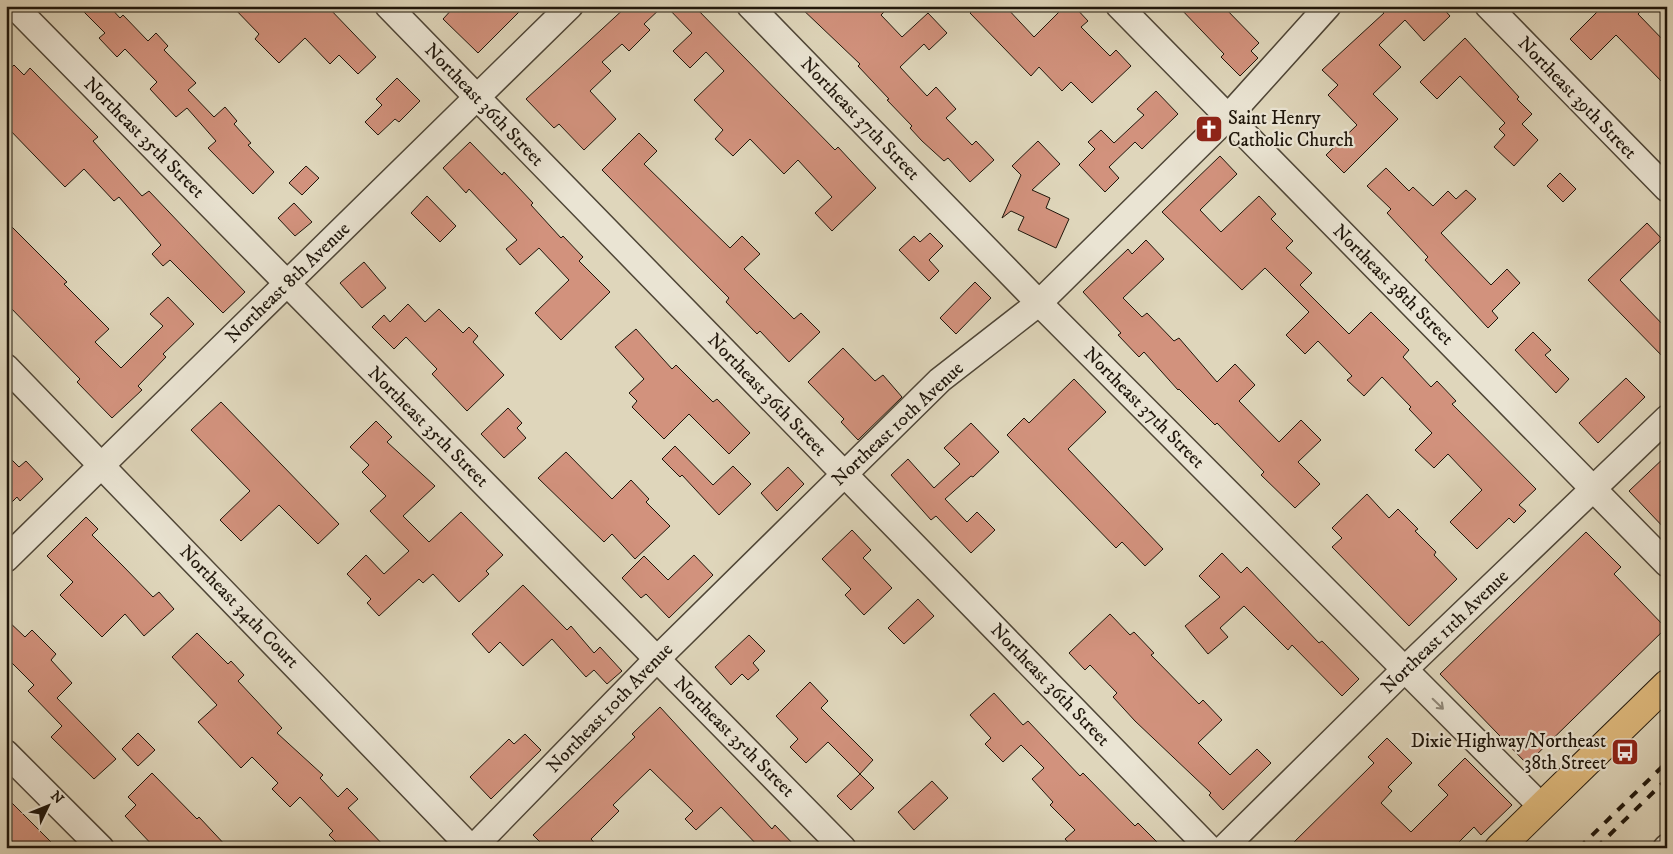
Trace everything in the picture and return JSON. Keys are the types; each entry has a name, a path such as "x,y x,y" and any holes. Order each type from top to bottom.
{"main road":[{"path":"1499,848 1667,684"}],"street":[{"name":"Northeast 35th Street","path":"14,6 843,848"},
{"name":"Northeast 36th Street","path":"388,6 1209,848"},
{"name":"Northeast 8th Avenue","path":"6,559 570,6"},
{"name":"Northeast 37th Street","path":"750,6 1040,303 1541,806"},
{"name":"Northeast 38th Street","path":"1119,6 1667,564"},
{"name":"Northeast 10th Avenue","path":"472,848 657,659 940,380 1040,303 1227,118 1328,6"},
{"name":"Northeast 39th Street","path":"1488,6 1667,189"},
{"name":"Northeast 34th Court","path":"6,367 103,464 472,848"},
{"name":"Northeast 11th Avenue","path":"1224,848 1404,670 1667,418"},
{"path":"6,753 101,848"}],"building":[{"path":"78,6 109,6 120,18 123,15 148,41 156,33 168,46 164,50 196,83 188,90 214,117 225,107 237,121 234,124 251,143 248,145 274,172 253,194 208,148 216,141 187,108 176,117 150,89 157,82 125,49 117,57 99,38 105,33"},
{"path":"232,6 327,6 376,57 358,74 339,55 330,64 305,38 279,63 255,39 259,34"},
{"path":"455,6 525,6 478,53 443,19"},
{"path":"627,6 663,6 644,24 650,30 629,51 622,44 602,62 611,71 590,91 616,119 584,150 559,124 554,128 526,99"},
{"path":"666,6 694,6 835,150 838,147 876,188 832,231 815,213 832,197 798,160 784,174 750,139 733,156 715,139 723,130 694,100 724,71 706,52 690,68 673,51 692,33"},
{"path":"799,6 890,6 881,15 902,37 928,13 947,33 929,50 924,44 900,67 927,96 936,87 956,109 946,118 972,145 976,141 994,160 970,182 948,158 944,161 922,141 910,128 912,126 887,100 889,99 858,66 860,64"},
{"path":"977,6 1005,6 1034,37 1065,6 1074,6 1088,21 1081,27 1110,56 1116,50 1131,66 1092,103 1071,82 1062,91 1039,67 1031,76 970,13"},
{"path":"1178,6 1223,6 1259,43 1251,51 1258,58 1240,76 1221,57 1224,54"},
{"path":"1377,6 1441,6 1450,16 1424,41 1405,20 1379,45 1401,67 1373,94 1398,119 1344,173 1326,155 1357,125 1328,95 1338,85 1322,70 1384,13"},
{"path":"1603,6 1646,6 1638,14 1667,44 1667,87 1616,35 1591,60 1570,39"},
{"path":"1465,38 1532,114 1522,124 1538,140 1514,166 1494,147 1505,135 1499,129 1505,123 1460,76 1437,99 1420,82"},
{"path":"14,65 24,75 30,68 98,137 93,141 142,196 149,191 245,292 223,313 170,260 163,266 152,254 161,245 119,197 114,201 84,169 65,187 6,126 6,73"},
{"path":"397,78 420,101 399,122 395,119 378,135 365,122 382,105 376,99"},
{"path":"1156,91 1178,114 1142,149 1135,142 1109,167 1119,178 1105,192 1079,165 1095,149 1088,142 1101,130 1114,143 1144,115 1137,109"},
{"path":"639,133 657,151 644,164 730,248 742,236 760,254 744,269 794,319 801,313 820,332 789,362 760,331 757,334 726,302 729,298 602,170"},
{"path":"1038,141 1060,164 1032,190 1050,198 1046,208 1069,219 1056,248 1018,230 1024,217 1011,211 1002,218 1021,175 1012,166"},
{"path":"470,142 502,175 504,172 533,203 531,205 561,238 563,236 583,257 579,261 610,292 561,340 535,313 569,280 539,248 520,265 506,249 517,240 469,189 466,193 443,168"},
{"path":"1220,156 1237,174 1200,210 1221,232 1259,196 1276,214 1271,219 1293,241 1286,248 1312,273 1300,285 1349,334 1371,312 1409,350 1403,357 1431,387 1437,381 1456,401 1452,404 1536,489 1519,505 1526,511 1514,523 1509,518 1477,549 1450,522 1482,490 1448,454 1434,468 1415,450 1432,433 1409,409 1411,407 1382,377 1364,396 1347,380 1352,376 1318,341 1305,354 1286,335 1309,312 1265,268 1242,290 1162,212"},
{"path":"306,166 319,178 302,195 289,183"},
{"path":"1386,168 1409,191 1413,187 1433,206 1448,191 1456,199 1466,190 1476,199 1441,233 1491,285 1507,269 1520,283 1492,311 1498,318 1488,328 1425,260 1428,257 1387,213 1391,209 1367,186"},
{"path":"1560,173 1576,189 1563,202 1547,186"},
{"path":"427,196 456,226 440,242 411,213"},
{"path":"294,203 312,222 295,236 278,218"},
{"path":"6,221 67,282 64,284 109,329 95,342 121,368 163,326 150,314 168,297 194,324 163,354 166,357 138,386 142,390 112,418 77,382 80,379 6,303"},
{"path":"1647,223 1662,239 1620,280 1667,329 1667,361 1588,280"},
{"path":"930,233 943,246 929,260 939,271 929,281 899,250 914,236 920,242"},
{"path":"1146,240 1164,259 1123,298 1142,317 1147,313 1174,341 1179,338 1217,382 1235,364 1255,385 1239,401 1279,442 1301,420 1321,440 1298,462 1320,484 1295,508 1261,475 1264,472 1217,423 1215,425 1178,390 1144,352 1139,357 1118,335 1121,333 1083,292 1128,249 1132,254"},
{"path":"364,262 386,288 362,308 340,283"},
{"path":"975,282 991,298 956,334 940,318"},
{"path":"408,304 425,322 439,309 463,333 469,327 478,336 473,342 504,375 467,411 432,374 437,369 406,337 394,349 372,327 384,315 390,322"},
{"path":"636,329 672,369 676,365 713,402 717,399 750,433 729,454 689,414 664,439 632,407 637,401 629,393 644,379 615,347"},
{"path":"1533,332 1551,350 1545,355 1569,379 1556,393 1515,350"},
{"path":"843,348 875,381 883,375 902,397 858,440 841,422 844,419 808,382"},
{"path":"1626,378 1645,397 1598,443 1579,423"},
{"path":"1074,379 1106,412 1068,449 1163,549 1145,566 1122,542 1116,548 1007,435 1024,418 1029,423"},
{"path":"221,402 339,524 318,544 279,505 241,541 220,520 250,491 191,430"},
{"path":"508,408 522,423 517,428 526,438 504,458 481,434"},
{"path":"376,421 392,437 387,442 435,486 403,516 429,542 461,512 503,555 486,571 489,574 459,602 433,574 423,583 419,579 379,616 367,603 371,599 347,574 366,555 384,574 409,551 370,511 386,496 362,472 369,465 350,447"},
{"path":"971,423 999,452 973,477 971,476 945,499 967,522 977,512 995,530 971,553 936,516 931,520 891,475 908,459 934,488 960,464 944,448"},
{"path":"675,446 713,485 733,466 751,484 719,515 682,475 680,477 662,459"},
{"path":"566,452 612,499 631,480 649,499 646,502 670,526 635,559 612,534 604,542 538,478"},
{"path":"6,454 19,467 26,461 43,479 20,501 17,497 6,508"},
{"path":"1667,455 1667,531 1629,491"},
{"path":"788,467 804,484 777,511 761,493"},
{"path":"1367,494 1389,518 1398,509 1418,529 1415,531 1436,552 1434,555 1457,579 1409,626 1332,547 1342,538 1332,528"},
{"path":"86,517 98,529 92,535 153,597 159,592 174,609 144,636 125,614 102,637 60,595 73,582 47,556"},
{"path":"852,530 871,550 863,558 892,588 864,615 845,595 851,589 822,559"},
{"path":"1586,532 1621,567 1614,574 1666,628 1527,764 1440,674"},
{"path":"1222,553 1241,573 1247,567 1319,643 1322,641 1359,679 1342,696 1292,645 1288,650 1244,606 1220,628 1228,637 1208,654 1185,626 1220,597 1199,576"},
{"path":"694,555 713,575 669,618 646,594 641,598 622,578 644,556 668,580"},
{"path":"523,585 567,630 571,626 594,653 600,647 622,671 607,684 594,670 586,677 552,639 523,666 500,642 489,653 472,634"},
{"path":"918,599 934,616 904,644 888,628"},
{"path":"1110,614 1130,635 1134,632 1154,653 1151,655 1199,704 1203,700 1222,720 1198,743 1230,775 1257,749 1271,763 1223,810 1209,795 1211,793 1135,721 1113,697 1117,693 1090,665 1085,670 1069,653"},
{"path":"6,619 25,637 32,630 56,654 51,660 72,683 57,698 116,759 94,779 51,737 62,726 28,691 34,685 6,657"},
{"path":"197,633 228,664 231,661 244,675 238,681 282,728 277,733 323,775 320,778 338,797 347,788 358,799 348,808 386,848 342,848 329,835 333,831 300,797 290,807 272,789 278,783 252,757 241,768 198,722 217,705 172,657"},
{"path":"749,635 765,651 753,663 759,670 748,680 742,674 731,685 715,667"},
{"path":"810,682 828,701 821,708 873,760 860,774 828,742 806,763 790,747 798,739 776,716"},
{"path":"994,693 1023,725 1028,721 1080,776 1083,773 1135,826 1138,823 1163,848 1073,848 1065,839 1075,830 1050,805 1053,802 1032,779 1044,768 1021,745 1003,762 985,744 991,738 970,715"},
{"path":"660,707 772,829 775,825 797,848 760,848 721,807 696,830 685,819 693,811 650,769 613,805 619,811 591,839 599,848 546,848 533,835 635,737 632,734"},
{"path":"138,733 155,750 138,766 122,749"},
{"path":"525,734 541,750 491,799 470,777 509,739 514,744"},
{"path":"1387,738 1412,763 1388,787 1392,791 1381,803 1411,832 1448,795 1438,785 1465,758 1512,805 1481,835 1474,827 1453,848 1427,848 1421,842 1426,848 1288,848 1374,763 1368,757"},
{"path":"152,773 197,819 199,817 228,848 155,848 125,816 136,805 128,797"},
{"path":"860,774 874,788 851,810 837,796"},
{"path":"932,781 948,798 914,830 898,812"},
{"path":"6,797 57,848 19,848 6,835"}],"railway":[{"path":"1579,848 1667,762"},
{"path":"1596,848 1667,779"}],"place":[{"name":"Saint Henry Catholic Church","path":"1209,129"},
{"name":"Dixie Highway/Northeast 38th Street","path":"1625,752"}]}
